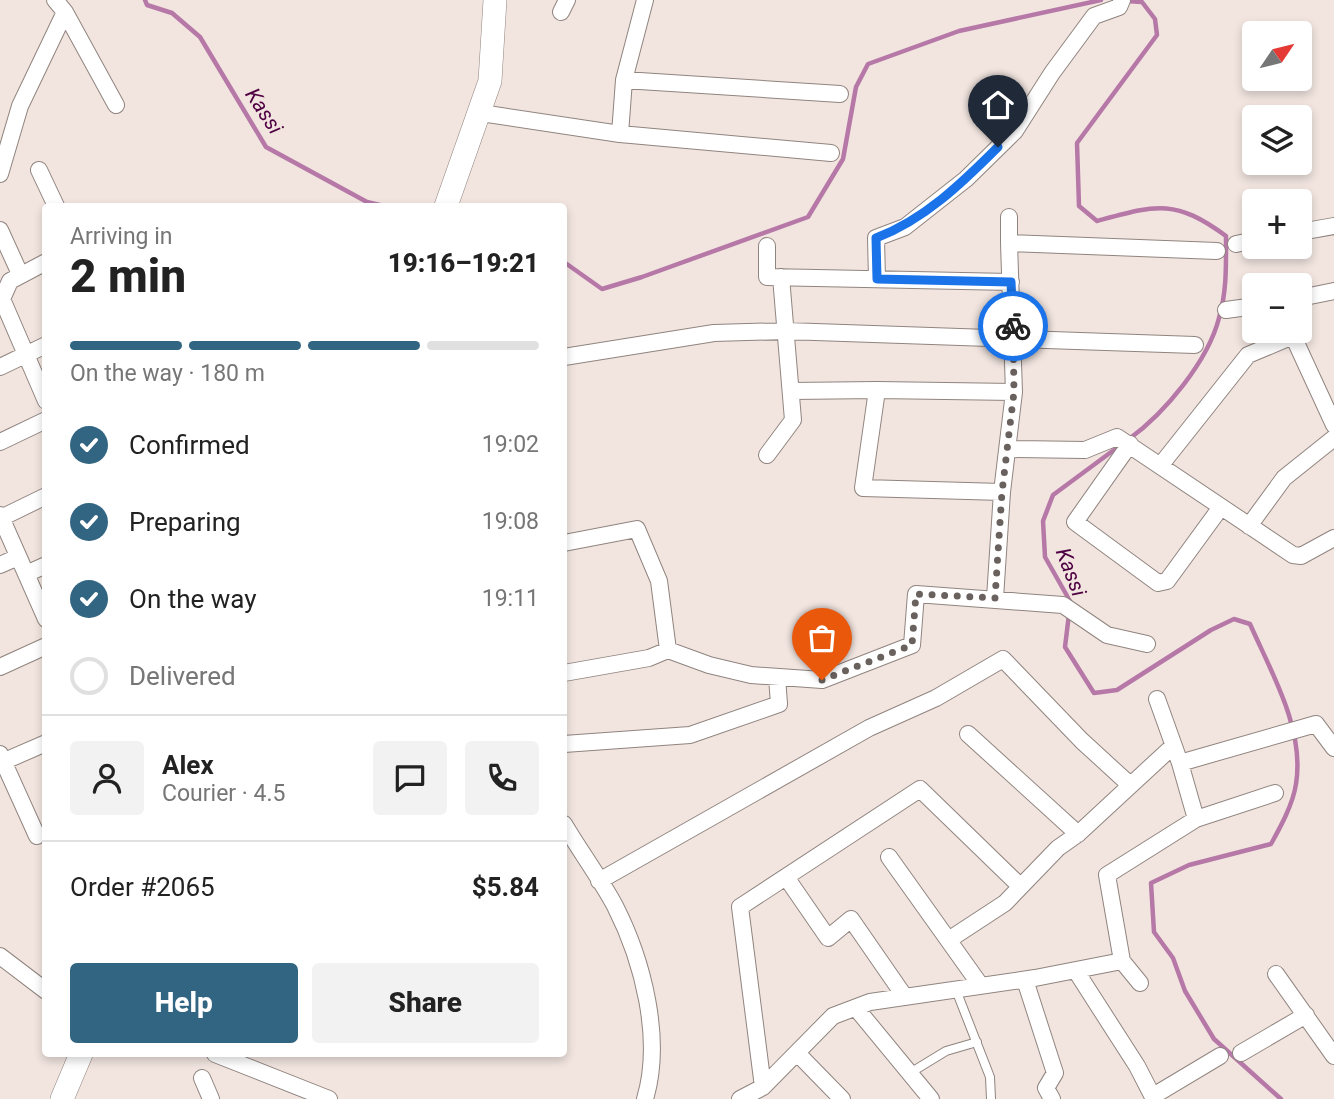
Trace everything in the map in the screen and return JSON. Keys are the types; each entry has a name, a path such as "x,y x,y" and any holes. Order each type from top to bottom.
{"main road":[{"path":"449,199 490,81 495,0"},
{"path":"62,1099 79,1057"}],"street":[{"path":"620,134 624,80 645,0"},
{"path":"877,279 876,238 905,227 966,179 1015,131 1052,73 1094,16 1119,8 1122,0"},
{"path":"60,6 116,105"},
{"path":"0,174 20,106 60,6"},
{"path":"624,80 840,94"},
{"path":"481,113 620,134 831,153"},
{"path":"38,170 54,203"},
{"path":"995,598 1002,492 1014,392 1009,217"},
{"path":"1312,230 1334,226"},
{"path":"0,230 20,275"},
{"path":"1009,243 1217,251"},
{"path":"1236,244 1242,243"},
{"path":"766,246 767,277 1011,282"},
{"path":"42,269 20,275 4,289 2,299 42,392"},
{"path":"767,455 793,419 781,277"},
{"path":"1312,296 1334,291"},
{"path":"1227,310 1242,308"},
{"path":"567,357 713,333 786,331 1195,345"},
{"path":"1160,466 1248,355 1272,343"},
{"path":"1297,343 1334,425"},
{"path":"0,367 42,347"},
{"path":"877,390 863,488 1002,492"},
{"path":"791,391 1014,392"},
{"path":"0,442 42,422"},
{"path":"1249,526 1284,478 1334,438"},
{"path":"1124,441 1075,522 1158,583 1167,581 1221,507"},
{"path":"1008,449 1085,450 1124,441 1297,557 1334,538"},
{"path":"42,498 1,517 42,611"},
{"path":"567,542 637,529 659,581 668,650"},
{"path":"0,565 18,557"},
{"path":"26,574 42,567"},
{"path":"567,672 649,658 668,650 709,665 777,677 822,680 912,645 916,594 1056,604 1107,635 1147,644"},
{"path":"0,667 42,648"},
{"path":"599,881 869,728 936,698 1003,659 1082,741 1129,784"},
{"path":"567,744 690,735 779,704 777,677"},
{"path":"1157,699 1196,819"},
{"path":"1180,763 1317,724 1334,748"},
{"path":"968,734 1078,834"},
{"path":"37,836 1,760 42,745"},
{"path":"950,939 1004,903 1019,885 1172,747"},
{"path":"763,1087 740,907 920,789 1019,885"},
{"path":"1140,984 1122,961 1107,875 1196,819 1275,793"},
{"path":"567,829 615,906 636,958 649,1019 652,1075 645,1099"},
{"path":"889,857 981,986"},
{"path":"786,877 828,938 851,919 905,998"},
{"path":"2,960 42,988"},
{"path":"740,1099 763,1087 833,1016 856,1008 905,998 1025,980 1122,961"},
{"path":"1076,971 1138,1066 1154,1098 1220,1055"},
{"path":"1276,974 1334,1056"},
{"path":"1025,980 1055,1073 1046,1088 1052,1099"},
{"path":"856,1008 931,1099"},
{"path":"1241,1054 1306,1014"},
{"path":"797,1054 842,1099"},
{"path":"223,1057 329,1099"},
{"path":"202,1078 211,1099"}],"lane":[{"path":"956,990 990,1077 991,1099"},
{"path":"909,1073 946,1051 976,1042"}],"waterway":[{"name":"Kassi","path":"145,0 147,5 172,13 200,37 266,147 371,203"},
{"name":"Kassi","path":"567,264 602,289 808,217 843,159 856,87 868,64 959,31 1101,0"},
{"name":"Kassi","path":"1126,1 1142,2 1155,19 1157,35 1077,143 1079,206 1097,221 1135,211 1164,208 1178,210 1192,215 1226,236 1223,298 1219,318 1205,351 1170,401 1129,439"},
{"name":"Kassi","path":"1070,606 1070,601 1045,557 1043,521 1053,495 1122,444"},
{"name":"Kassi","path":"1069,614 1065,647 1094,693 1117,690 1211,630 1234,619 1250,624 1276,681 1291,722 1297,763 1292,799 1271,844 1189,865 1151,883 1154,932 1173,958 1185,991 1214,1039 1281,1099"}],"way so far":[{"path":"822,680 912,645 916,594 995,598 1002,492 1014,392 1013,326"}],"route":[{"path":"998,147 966,179 905,227 876,238 877,279 1011,282 1013,326"}]}
